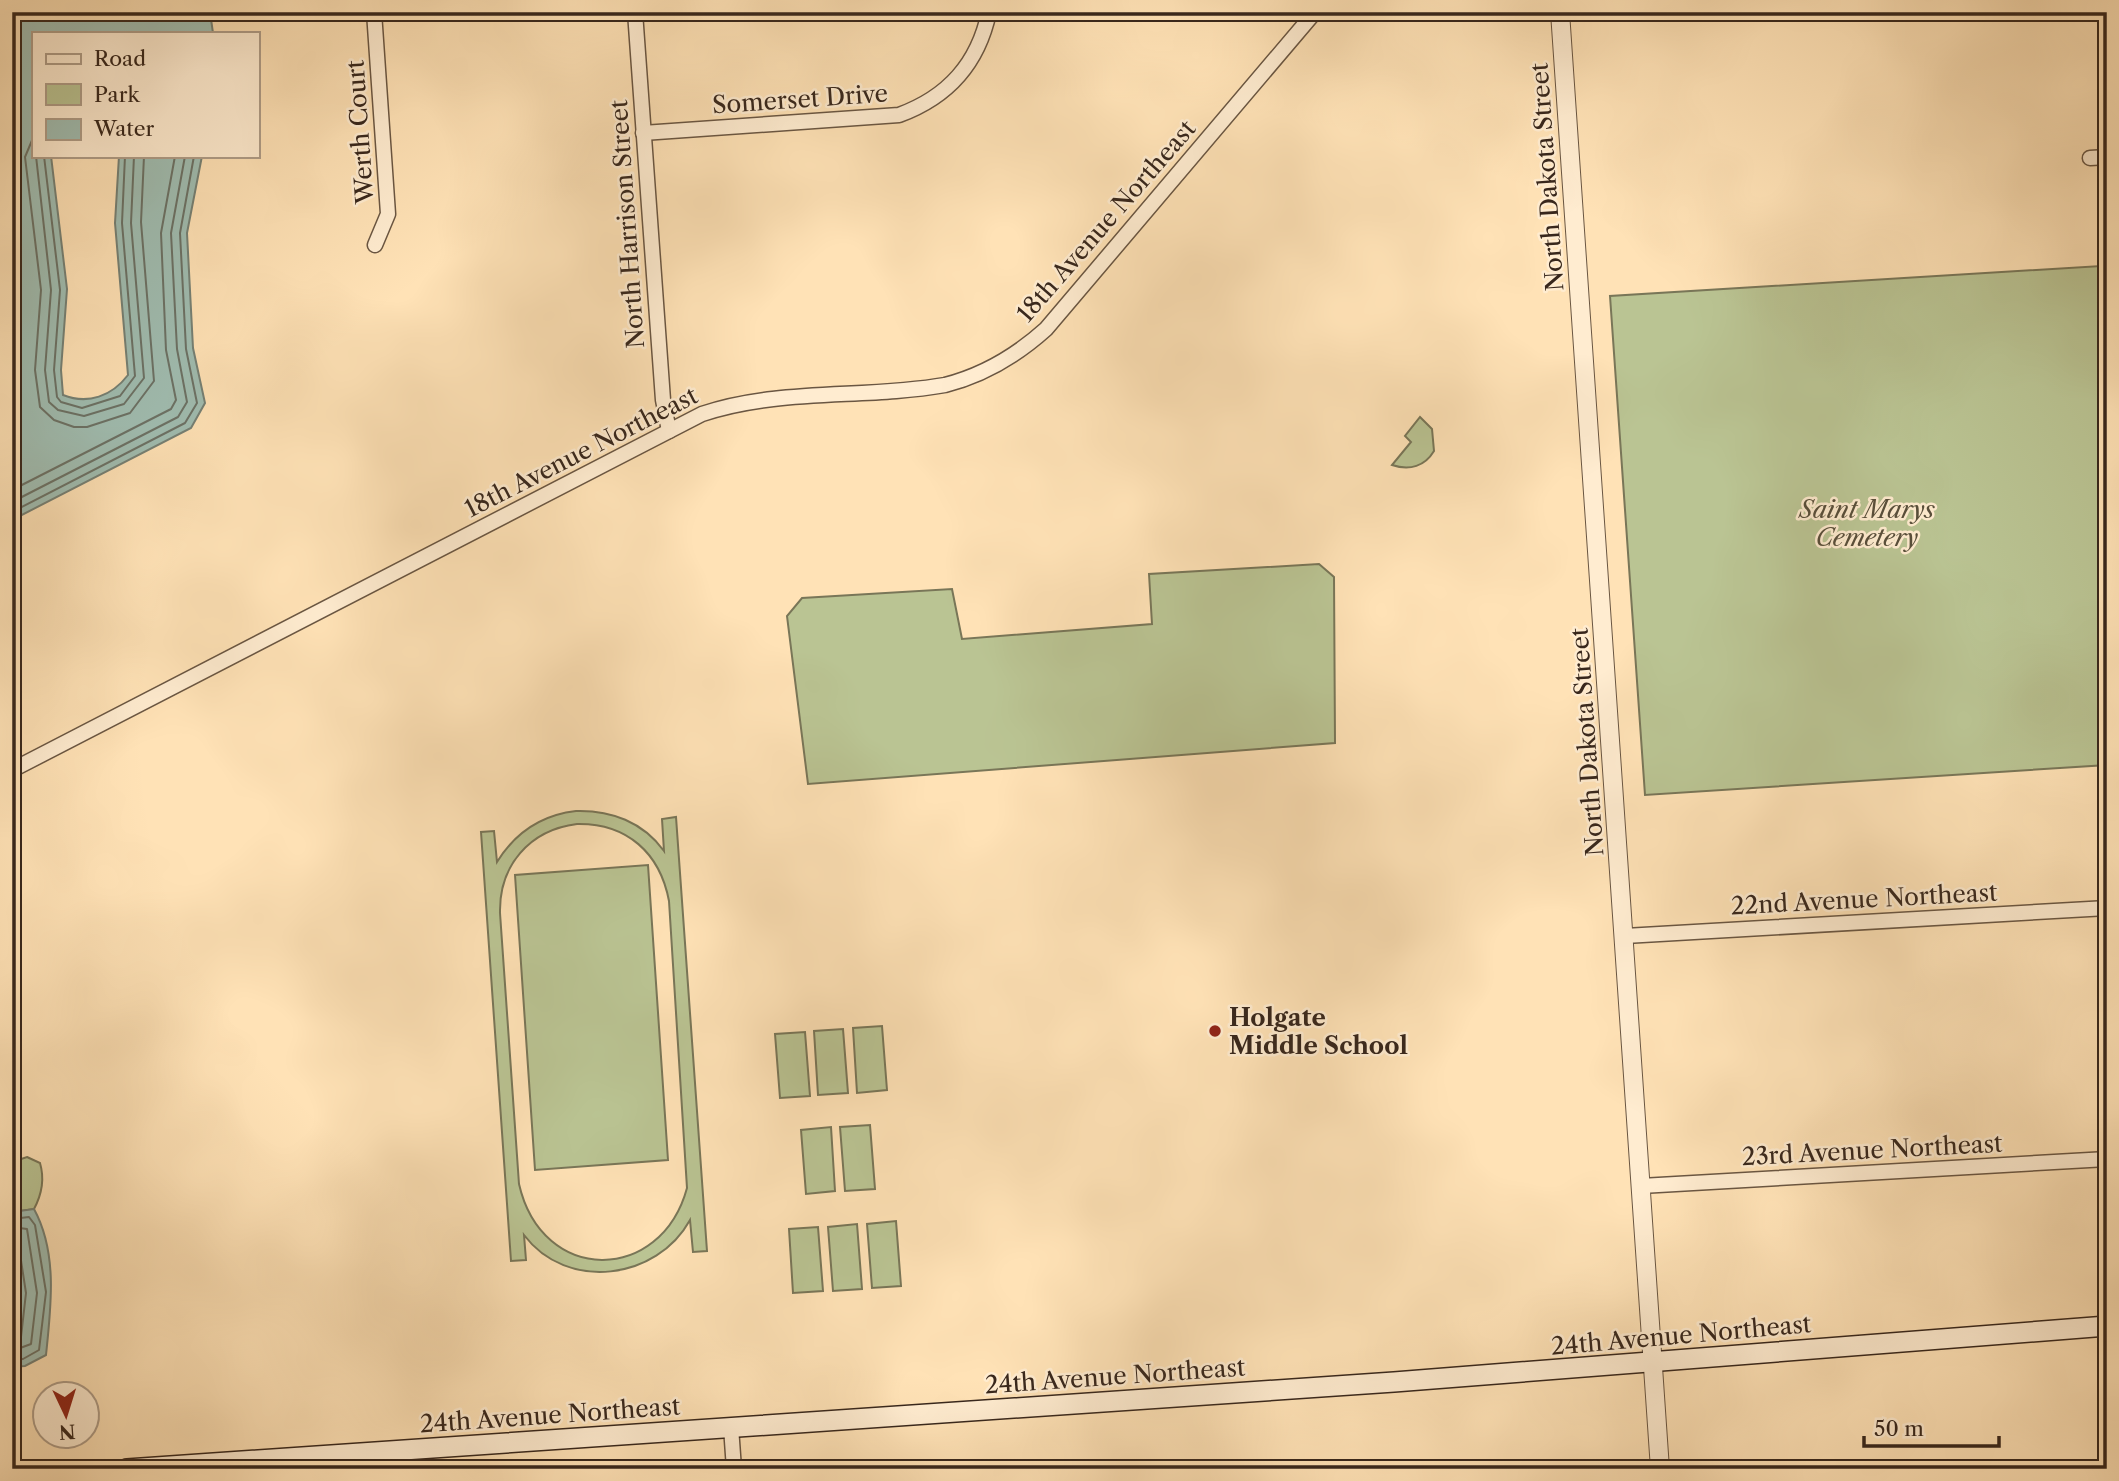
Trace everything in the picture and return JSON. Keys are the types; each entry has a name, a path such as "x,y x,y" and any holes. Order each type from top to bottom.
{"main road":[{"name":"24th Avenue Northeast","path":"127,1469 1653,1363 2107,1326"}],"street":[{"name":"Werth Court","path":"374,12 388,214 375,245"},
{"name":"North Harrison Street","path":"635,12 663,400 669,431"},
{"name":"Somerset Drive","path":"643,133 899,115 921,107 955,83 977,51 989,12"},
{"name":"18th Avenue Northeast","path":"12,770 669,431 722,408 773,400 921,389 966,380 1009,360 1046,329 1315,12"},
{"name":"North Dakota Street","path":"1560,12 1660,1469"},
{"path":"2090,158 2107,158"},
{"name":"22nd Avenue Northeast","path":"1625,936 2107,908"},
{"name":"23rd Avenue Northeast","path":"1641,1186 2107,1159"},
{"path":"732,1427 734,1469"}],"green space":[{"name":"Saint Marys Cemetery","path":"2101,266 2104,315 2107,315 2107,765 1645,795 1610,296"},
{"path":"1420,417 1432,429 1434,451 1422,464 1416,466 1392,465 1411,442 1405,436"},
{"path":"1319,564 1334,577 1335,743 808,784 787,616 802,598 952,589 962,639 1152,624 1149,574"},
{"path":"589,811 625,820 646,832 664,851 662,819 676,817 707,1251 693,1252 690,1220 675,1240 656,1256 634,1266 611,1271 587,1271 563,1265 542,1253 524,1235 526,1260 511,1261 481,832 494,831 497,862 512,842 530,827 563,813","holes":["577,824 595,825 626,835 638,844 649,855 665,884 669,901 687,1188 673,1220 653,1242 628,1256 602,1260 575,1255 551,1241 532,1217 519,1184 500,913 501,896 511,866 531,842 560,828"]},
{"path":"648,865 668,1160 535,1170 515,875"},
{"path":"882,1026 887,1090 857,1093 853,1028"},
{"path":"843,1029 848,1093 818,1095 814,1031"},
{"path":"805,1032 810,1096 780,1098 775,1034"},
{"path":"870,1125 875,1189 845,1191 840,1127"},
{"path":"831,1127 835,1191 806,1194 801,1130"},
{"path":"27,1157 40,1163 41,1192 34,1209 12,1212 12,1162"},
{"path":"896,1221 901,1286 872,1288 867,1224"},
{"path":"857,1224 862,1289 833,1291 828,1227"},
{"path":"818,1227 823,1291 793,1293 789,1229"}],"water":[{"path":"12,12 210,12 213,32 32,32 32,158 51,158 67,289 61,370 63,395 81,399 99,397 115,388 128,375 115,223 119,158 202,158 187,233 193,348 205,403 191,428 12,520"},
{"path":"34,1209 42,1226 50,1262 51,1299 46,1355 25,1366 12,1367 12,1212"}],"place":[{"name":"Holgate Middle School","path":"1215,1031"}]}
